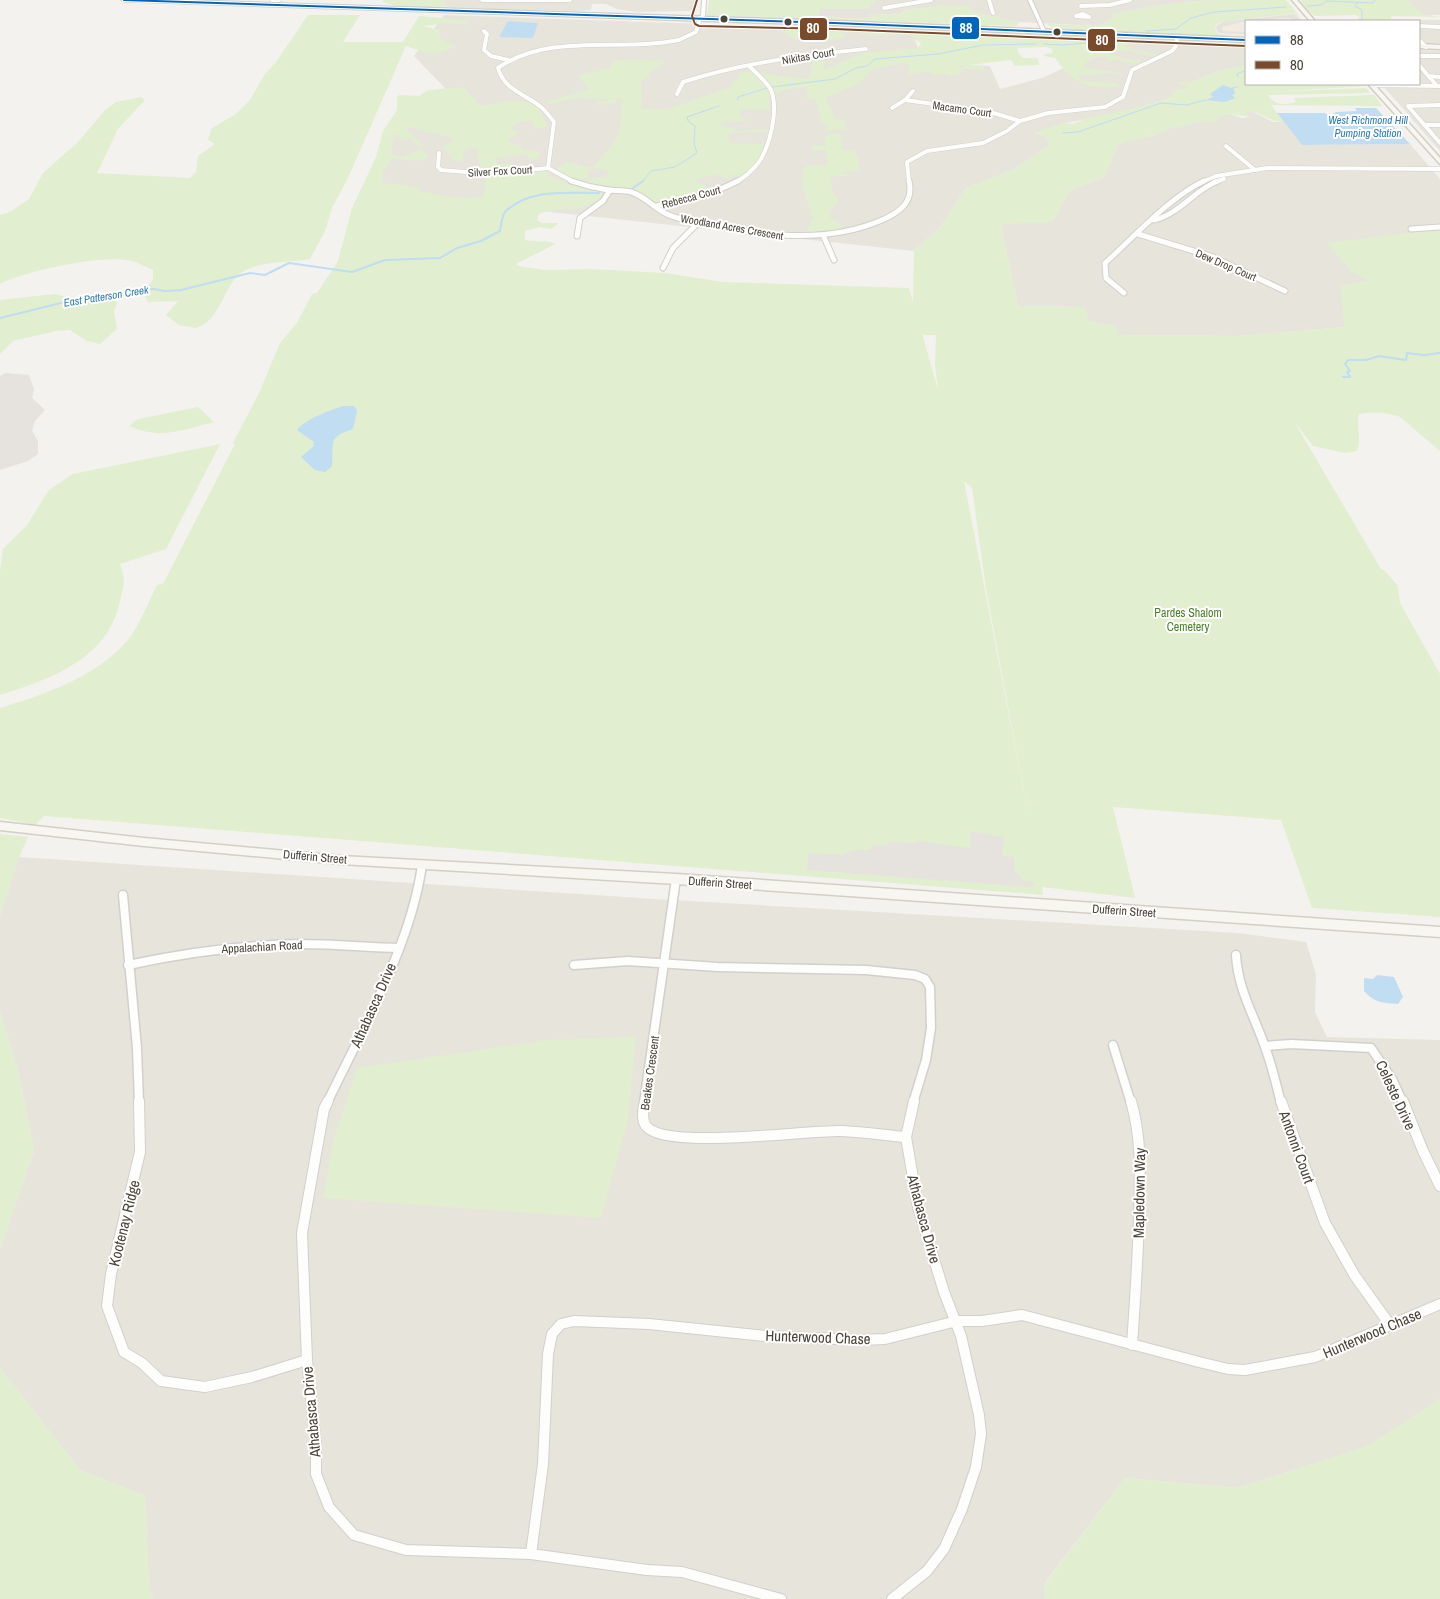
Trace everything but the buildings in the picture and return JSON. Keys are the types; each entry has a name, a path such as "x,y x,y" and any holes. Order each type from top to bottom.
{"main road":[{"path":"124,0 733,20 1245,40"},
{"path":"1294,0 1312,20"},
{"path":"1420,46 1440,47"},
{"path":"1372,85 1440,162"},
{"name":"Dufferin Street","path":"0,826 144,842 422,865 676,879 1440,932"}],"street":[{"path":"272,0 279,0"},
{"path":"482,0 570,0"},
{"path":"884,8 931,0"},
{"path":"990,0 993,13"},
{"path":"1030,0 1039,22 1037,23 1038,28 1041,32"},
{"path":"1078,0 1085,14"},
{"path":"1081,6 1110,5 1130,0"},
{"path":"548,168 548,155 554,122 541,108 507,84 499,74 498,68 508,60 528,53 566,47 625,45 680,40 696,32 705,8 703,2"},
{"path":"1420,26 1439,27"},
{"path":"484,31 487,34 484,50 491,56 508,60"},
{"name":"Woodland Acres Crescent","path":"548,168 560,178 584,186 630,191 642,196 667,215 698,223 791,237 823,235 853,230 880,221 901,210 909,200 912,188 905,169 907,162 916,156 927,151 984,143 1007,131 1020,121 1048,113 1105,107 1116,102 1123,97 1132,70 1139,65 1172,51 1176,46 1177,37"},
{"path":"1420,41 1426,47"},
{"name":"Nikitas Court","path":"677,94 683,82 691,78 812,54 866,49"},
{"path":"1420,56 1440,56"},
{"path":"1420,66 1438,86"},
{"name":"Rebecca Court","path":"656,206 724,189 742,180 763,158 772,126 774,100 768,84 750,67"},
{"path":"1429,76 1440,77"},
{"path":"1404,85 1438,86"},
{"path":"892,108 913,92"},
{"name":"Macamo Court","path":"904,100 990,112 1020,121"},
{"path":"1440,105 1408,106 1440,143"},
{"path":"1424,125 1440,125"},
{"path":"1226,146 1253,171"},
{"name":"Silver Fox Court","path":"439,153 438,167 446,170 490,174 548,168"},
{"path":"1124,293 1108,283 1103,272 1105,263 1193,186 1216,176 1261,170 1427,172 1432,169 1440,169"},
{"path":"1154,220 1161,219 1174,211 1201,189 1220,180 1253,171"},
{"path":"1193,186 1201,189"},
{"path":"577,236 580,218 603,201 610,190"},
{"path":"1166,209 1174,211"},
{"path":"663,268 673,248 698,223"},
{"path":"1411,229 1440,227"},
{"name":"Dew Drop Court","path":"1138,234 1213,257 1285,291"},
{"path":"823,235 834,260"},
{"name":"Athabasca Drive","path":"422,865 420,879 399,948 370,1014 324,1109 302,1233 307,1360 316,1445 316,1474 329,1508 354,1535 406,1550 531,1554 647,1570 682,1572 780,1599"},
{"name":"Beakes Crescent","path":"676,879 666,963 644,1105 643,1117 647,1127 657,1133 712,1138 832,1131 906,1137"},
{"name":"Kootenay Ridge","path":"123,895 137,1048 140,1152 111,1274 108,1306 124,1352 142,1363 160,1381 205,1387 252,1377 307,1360"},
{"name":"Appalachian Road","path":"128,965 184,952 299,944 399,948"},
{"name":"Antonni Court","path":"1236,954 1237,975 1244,999 1265,1046 1283,1108 1325,1223 1355,1276 1390,1325"},
{"name":"Athabasca Drive","path":"574,965 597,960 732,968 845,969 902,974 924,979 930,987 930,1041 906,1137 918,1207 944,1292 956,1321 979,1416 981,1434 976,1468 962,1509 944,1549 927,1571 892,1599"},
{"name":"Celeste Drive","path":"1265,1046 1291,1044 1371,1048 1384,1062 1420,1146 1440,1186"},
{"name":"Mapledown Way","path":"1113,1045 1137,1122 1141,1152 1137,1276 1132,1345"},
{"name":"Hunterwood Chase","path":"531,1554 543,1464 548,1354 552,1334 561,1324 574,1321 649,1324 765,1336 860,1340 885,1339 956,1321 982,1321 1022,1315 1228,1369 1245,1370 1329,1353 1440,1304"}],"shaded area":[{"path":"445,0 695,0 694,8 689,11 636,12 617,9 606,4 592,4 591,10 576,11 451,8 444,5"},
{"path":"875,0 1210,0 1169,4 1112,14 1113,19 1100,26 1019,22 944,6 907,10 899,14 870,15 868,8"},
{"path":"1407,0 1440,0 1440,15 1423,15"},
{"path":"820,9 870,10 869,18 819,16"},
{"path":"1297,13 1302,20 1245,20 1245,37 1218,36 1214,26 1220,22"},
{"path":"1295,14 1300,20 1291,20 1289,18 1245,20 1222,27 1223,31 1245,32 1245,34 1218,32 1216,27 1222,22"},
{"path":"444,15 912,31 921,57 929,63 990,66 1000,89 1042,78 1126,39 1245,44 1245,65 1218,71 1192,82 1179,82 1190,88 1175,91 1168,99 1115,114 1065,123 1036,133 1047,137 1049,146 1013,170 966,188 941,226 914,251 532,210 374,200 391,119 472,116 414,56"},
{"path":"1367,19 1440,20 1440,43 1420,43 1420,20 1365,20"},
{"path":"1420,50 1440,51 1440,151 1385,88 1420,87"},
{"path":"1243,111 1251,111 1273,122 1284,122 1302,145 1410,144 1440,179 1440,229 1419,231 1412,234 1371,281 1341,286 1345,327 1240,336 1117,335 1116,326 1088,321 1085,307 1018,306 1002,232 1004,223 1052,222 1070,190 1104,177 1118,144 1134,138 1152,136 1165,129 1202,121 1214,122 1219,116 1230,114 1242,118 1250,117"},
{"path":"6,373 29,375 34,389 32,398 45,410 35,421 32,431 38,441 38,454 28,461 0,470 0,376"},
{"path":"971,831 1004,837 1002,856 1014,857 1014,870 1023,881 1033,882 1034,887 807,870 809,853 843,855 852,850 870,850 873,845 888,846 888,842 916,843 917,841 970,848"},
{"path":"19,857 655,899 1238,933 1306,942 1316,974 1315,1012 1327,1037 1440,1040 1440,1399 1368,1446 1238,1488 1125,1478 1044,1584 1045,1599 153,1599 149,1588 145,1496 80,1470 0,1368 0,1249 34,1151 18,1070 0,1011 0,916"}],"green space":[{"path":"383,0 445,0 444,5 451,8 396,6 383,2"},
{"path":"709,0 875,0 868,8 870,15 899,14 907,10 944,6 968,6 973,12 1019,22 1017,26 707,15"},
{"path":"1210,0 1286,0 1297,13 1220,22 1214,26 1218,36 1055,29 1047,24 1100,26 1113,19 1112,14 1169,4"},
{"path":"1300,0 1407,0 1423,14 1440,17 1391,16 1391,20 1358,20 1357,19 1360,17 1355,15 1315,16 1306,9"},
{"path":"308,15 360,15 343,42 403,42 419,16 470,21 469,25 449,23 424,26 439,30 442,40 456,46 431,53 406,46 347,180 332,208 325,231 310,259 266,264 241,273 230,286 216,312 203,325 195,328 179,325 166,315 178,301 148,302 143,292 153,280 153,270 132,261 119,259 65,265 28,274 0,284 0,215 12,211 29,199 43,173 78,142 105,110 116,102 141,97 145,100 118,129 97,173 190,178 196,172 198,156 215,144 208,140 212,128 236,114 250,100 265,74 276,62"},
{"path":"798,26 816,27 817,30 845,33 845,37 813,42 797,39 784,32"},
{"path":"863,28 1167,40 1166,45 1144,43 1126,45 1126,48 1160,55 1154,57 1130,51 1113,51 1110,55 1142,61 1135,64 1117,60 1106,62 1108,57 1095,57 1083,65 1087,68 1124,73 1078,75 1083,81 1116,83 1119,86 1098,87 1082,83 1068,73 1055,58 1044,56 1045,54 1053,53 1052,49 1046,47 1018,48 1017,51 1023,58 1038,58 1039,65 1015,66 1011,60 970,65 985,66 984,70 963,69 960,74 951,76 944,73 939,75 931,74 931,71 909,74 909,65 907,63 873,69 857,85 826,97 835,119 846,121 845,130 837,129 828,132 826,128 828,125 821,123 816,100 806,98 808,87 784,90 770,95 769,110 742,109 739,111 742,118 750,121 719,122 724,126 734,128 735,131 769,129 769,132 728,133 730,143 763,144 761,158 741,177 728,174 733,176 728,179 718,175 722,173 695,180 713,191 659,204 635,190 584,184 592,178 606,177 609,171 598,168 587,172 588,177 575,181 555,172 565,162 593,167 613,144 620,127 622,99 615,99 617,103 598,105 595,102 614,99 576,98 550,104 545,102 589,89 578,75 611,68 611,63 617,60 665,61 648,74 651,76 641,81 642,109 668,109 733,86 731,83 737,79 739,73 757,72 791,78 809,78 813,60 825,62 824,70 863,53 918,48 921,43 908,35 871,36 862,33"},
{"name":"Pardes Shalom Cemetery","path":"1245,65 1245,85 1365,86 1270,92 1366,88 1370,93 1268,95 1280,104 1296,102 1294,98 1374,95 1382,106 1271,105 1284,122 1272,120 1249,111 1244,112 1251,117 1230,114 1219,116 1214,122 1190,123 1118,144 1104,177 1070,190 1052,222 1004,224 1002,232 1018,306 1085,307 1088,321 1116,326 1118,335 1240,336 1344,327 1341,286 1370,281 1352,272 1327,243 1440,229 1440,451 1400,417 1390,414 1359,414 1359,442 1357,451 1344,453 1313,446 1295,423 1381,569 1398,586 1400,603 1440,674 1440,917 1312,908 1281,820 1113,807 1135,898 1042,887 1043,895 44,816 35,825 0,818 0,708 35,697 86,674 115,653 132,634 157,585 163,584 235,444 233,443 259,393 280,343 297,323 312,294 317,293 338,261 352,208 376,157 383,131 397,110 397,97 399,95 419,96 428,90 463,87 481,106 511,101 533,104 539,109 547,127 533,129 531,121 519,122 511,129 519,132 509,139 510,142 521,146 521,150 536,150 540,154 537,159 530,159 526,154 494,159 498,164 513,164 510,170 505,171 535,170 548,173 547,176 581,187 604,190 600,198 586,207 547,211 539,214 537,220 542,223 559,223 551,229 540,227 525,231 525,240 555,244 516,264 518,266 545,270 593,269 665,273 723,282 909,288 913,302 914,251 941,226 966,188 1013,170 1049,146 1047,137 1035,132 1065,123 1072,124 1091,117 1132,109 1168,99 1175,91 1189,88 1177,82 1192,82 1218,71","holes":["408,127 454,138 443,148 452,159 462,162 465,150 473,147 478,149 478,161 484,172 503,171 485,174 484,196 460,198 444,196 420,191 417,187 384,183 382,180 384,170 392,159 424,161 429,157 421,149 402,157 391,154 394,135 402,134 396,136 404,141 410,139 421,147 425,146 407,131","922,333 924,335 936,335 935,364 938,390","964,481 972,488 986,589 1032,835"]},
{"path":"833,133 840,134 842,149 853,151 858,157 859,171 841,172 851,176 834,176 831,179 832,190 839,201 831,211 830,217 843,226 830,233 805,233 813,218 802,184 803,171 806,166 827,165 826,150 811,150 812,145 825,146 824,137"},
{"path":"55,294 74,299 109,298 118,302 114,311 117,329 100,344 87,341 70,330 56,331 13,341 0,354 0,300"},
{"path":"198,407 214,422 162,433 129,426 138,419"},
{"path":"220,444 166,549 120,564 124,578 123,590 113,621 103,638 75,664 57,674 0,695 0,571 3,549 27,525 49,490 73,474"},
{"path":"0,834 28,837 19,857 0,916"},
{"path":"0,1011 18,1070 34,1151 0,1249"},
{"path":"636,1037 628,1120 601,1218 323,1198 333,1141 357,1068 547,1040"},
{"path":"0,1368 80,1470 145,1496 149,1588 153,1599 0,1599"},
{"path":"1440,1399 1440,1599 1045,1599 1044,1585 1125,1478 1238,1488 1368,1446"}],"water":[{"path":"508,21 538,23 533,38 499,37"},
{"path":"1223,85 1234,89 1235,94 1232,95 1235,98 1225,102 1206,100 1213,97 1210,94"},
{"name":"West Richmond Hill Pumping Station","path":"1355,108 1376,108 1410,144 1302,145 1277,113 1325,113 1330,117 1336,112 1357,111"},
{"path":"344,406 354,406 357,411 353,429 335,438 332,466 325,472 315,470 301,457 313,447 314,442 297,430 312,419"},
{"path":"1377,975 1394,977 1403,997 1398,1004 1380,1002 1364,991 1364,978 1373,979"}],"waterway":[{"name":"East Patterson Creek","path":"1358,2 1373,3 1375,0"},
{"name":"East Patterson Creek","path":"1307,6 1321,5 1327,1 1358,2"},
{"path":"1358,2 1355,6 1362,10 1362,19"},
{"name":"East Patterson Creek","path":"1146,31 1176,29 1191,18 1214,12 1286,7"},
{"name":"East Patterson Creek","path":"1044,44 1063,45 1130,39"},
{"name":"East Patterson Creek","path":"772,87 835,79 856,68 867,66 875,59 938,54 983,45 1036,44"},
{"path":"1238,77 1237,74 1245,70"},
{"path":"1232,88 1238,87"},
{"name":"East Patterson Creek","path":"738,100 738,97 767,88"},
{"path":"1063,133 1078,132 1161,103 1186,105 1206,100"},
{"name":"East Patterson Creek","path":"643,181 651,171 675,167 697,153 694,143 695,126 688,121 687,117 719,106"},
{"name":"East Patterson Creek","path":"633,188 643,181"},
{"name":"East Patterson Creek","path":"0,318 81,298 147,288 165,291 181,290 250,273 265,275 289,263 352,272 385,260 440,258 457,248 481,241 500,231 505,212 525,199 549,194 599,193"},
{"path":"1343,377 1350,377 1347,372 1350,371 1345,364 1348,360 1366,360 1379,356 1406,360 1407,353 1424,355 1440,353"}],"transit line":[{"name":"88","path":"124,0 834,23 1245,40"},
{"name":"80","path":"697,0 692,16 695,24 699,26 834,29 1245,46"}]}
